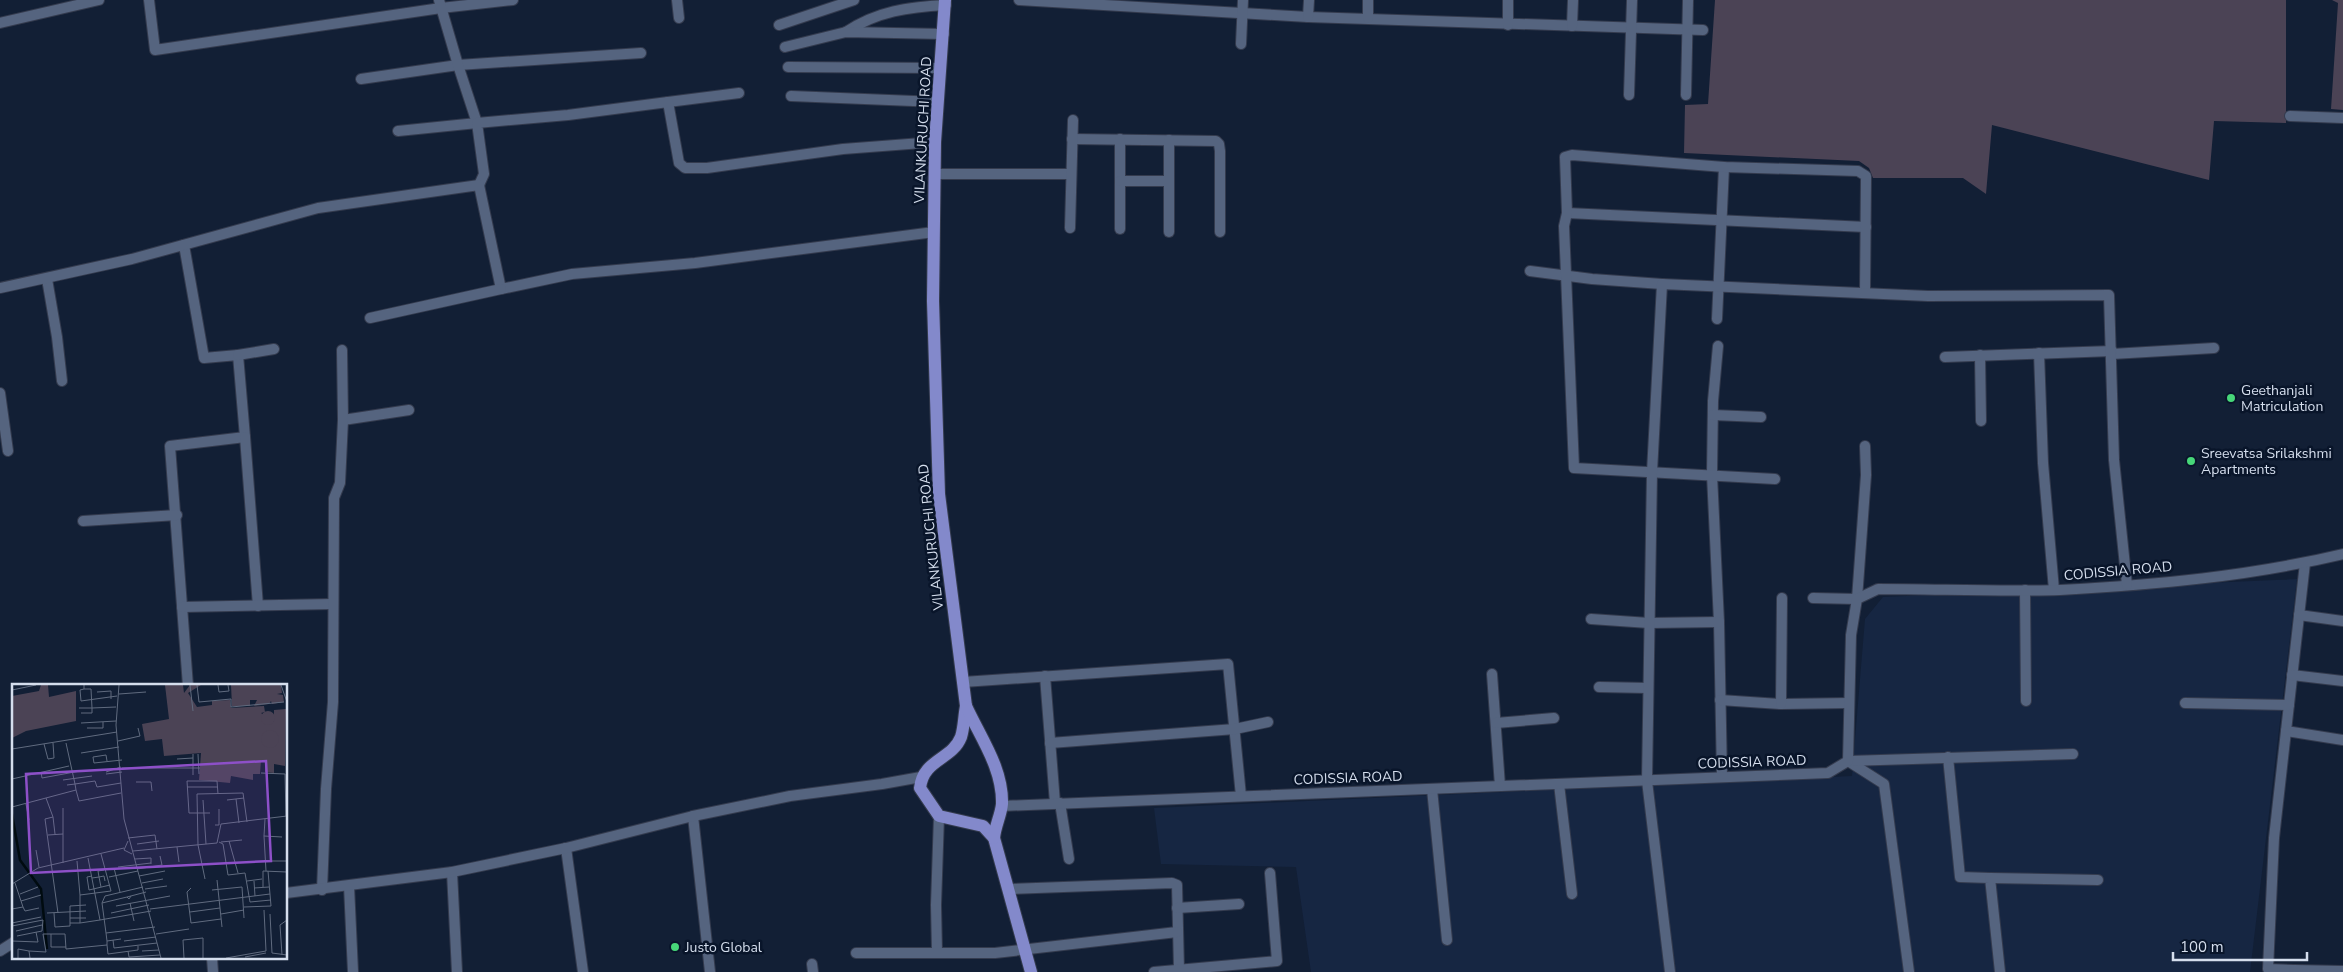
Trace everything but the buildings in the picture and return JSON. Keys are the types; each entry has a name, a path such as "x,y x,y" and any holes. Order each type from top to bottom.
{"main road":[{"name":"VILANKURUCHI ROAD","path":"921,777 930,765 950,751 960,738 966,706 939,494 933,301 935,142 946,2"},
{"path":"966,706 980,737 991,754 1000,784 1002,806 995,825 994,838 1032,972"},
{"path":"921,777 920,788 939,816 983,826 994,838"}],"street":[{"path":"0,23 99,0"},
{"path":"149,0 155,50 440,4 513,0"},
{"path":"678,0 679,18"},
{"path":"780,25 854,0"},
{"path":"1019,0 1308,16 1703,30"},
{"path":"1241,44 1243,0"},
{"path":"1308,16 1309,0"},
{"path":"1368,0 1368,18"},
{"path":"1508,0 1508,24"},
{"path":"1572,26 1573,0"},
{"path":"1629,95 1632,0"},
{"path":"1686,95 1688,0"},
{"path":"846,32 863,21 905,7 946,2"},
{"path":"440,4 477,123 484,174 479,185 502,289"},
{"path":"785,47 846,32 944,34"},
{"path":"361,80 458,65 641,53"},
{"path":"788,66 941,68"},
{"path":"398,131 568,114 739,93"},
{"path":"790,96 938,102"},
{"path":"668,102 679,163 686,168 707,168 894,144 935,142"},
{"path":"2290,116 2343,118"},
{"path":"1070,228 1073,120"},
{"path":"1072,139 1216,141 1219,144 1220,232"},
{"path":"1120,139 1120,229"},
{"path":"1169,140 1169,232"},
{"path":"1775,479 1574,468 1564,226 1567,213 1565,157 1572,155 1724,166 1858,171 1866,176 1865,293"},
{"path":"1717,318 1724,166"},
{"path":"935,174 1071,174"},
{"path":"1120,181 1169,181"},
{"path":"0,288 47,279 184,245 318,208 479,185"},
{"path":"1567,213 1866,227"},
{"path":"370,318 572,274 695,263 934,232"},
{"path":"184,245 204,358 274,349"},
{"path":"1530,271 1566,274 1592,279 1662,284 1928,296 2109,295 2114,460 2127,585"},
{"path":"47,279 57,336 62,381"},
{"path":"1662,284 1652,472 1647,780 1670,972"},
{"path":"1718,346 1712,475 1719,622 1722,777"},
{"path":"1944,357 2214,348"},
{"path":"322,890 326,789 333,702 334,498 340,483 343,420 342,350"},
{"path":"2039,353 2042,463 2054,590"},
{"path":"238,355 258,606"},
{"path":"1980,355 1981,421"},
{"path":"0,393 8,451"},
{"path":"343,420 409,410"},
{"path":"1714,415 1761,417"},
{"path":"188,684 177,515 170,446 245,437"},
{"path":"1848,761 1851,635 1857,599 1866,475 1865,446"},
{"path":"83,521 177,515"},
{"name":"CODISSIA ROAD","path":"1857,599 1878,589 2054,590 2127,585 2277,569 2343,554"},
{"path":"2305,563 2274,838 2268,969 2343,971"},
{"path":"2025,590 2026,701"},
{"path":"1781,704 1782,598"},
{"path":"1813,598 1857,599"},
{"path":"182,607 333,604"},
{"path":"2299,615 2343,621"},
{"path":"1591,619 1649,622 1719,622"},
{"path":"963,682 1228,664 1241,796"},
{"path":"1492,674 1500,786"},
{"path":"2292,675 2343,681"},
{"path":"1045,676 1050,743 1058,803 1069,859"},
{"path":"1599,686 1648,688"},
{"path":"1720,700 1781,704 1849,703"},
{"path":"2184,703 2289,705"},
{"path":"1496,722 1554,718"},
{"path":"1050,743 1235,729 1268,722"},
{"path":"2286,731 2343,740"},
{"path":"1848,761 1948,756 2074,754"},
{"path":"1948,756 1960,877 2098,880"},
{"path":"1848,761 1884,784 1908,972"},
{"name":"CODISSIA ROAD","path":"1002,806 1828,773 1848,761"},
{"path":"288,893 452,872 566,848 693,816 790,796 921,777"},
{"path":"1559,784 1572,894"},
{"path":"1432,789 1447,940"},
{"path":"693,816 710,972"},
{"path":"938,952 936,905 939,816"},
{"path":"566,848 583,972"},
{"path":"452,872 457,972"},
{"path":"1154,972 1277,961 1270,873"},
{"path":"1990,878 2000,972"},
{"path":"1008,889 1172,883 1177,885 1179,970"},
{"path":"349,886 353,972"},
{"path":"1177,908 1239,904"},
{"path":"856,953 995,953 1177,932"}],"shaded area":[{"path":"1715,0 2286,0 2286,123 2214,121 2209,180 1992,125 1986,194 1963,178 1873,178 1869,168 1859,161 1684,153 1685,105 1708,104"},
{"path":"2332,0 2343,0 2343,110 2331,109 2338,3"},
{"path":"2297,579 2250,972 1311,972 1296,867 1161,864 1154,808 1852,776 1865,619 1883,597"}],"place":[{"name":"Geethanjali Matriculation","path":"2231,398"},
{"name":"Sreevatsa Srilakshmi Apartments","path":"2191,461"},
{"name":"Justo Global","path":"675,947"}]}
